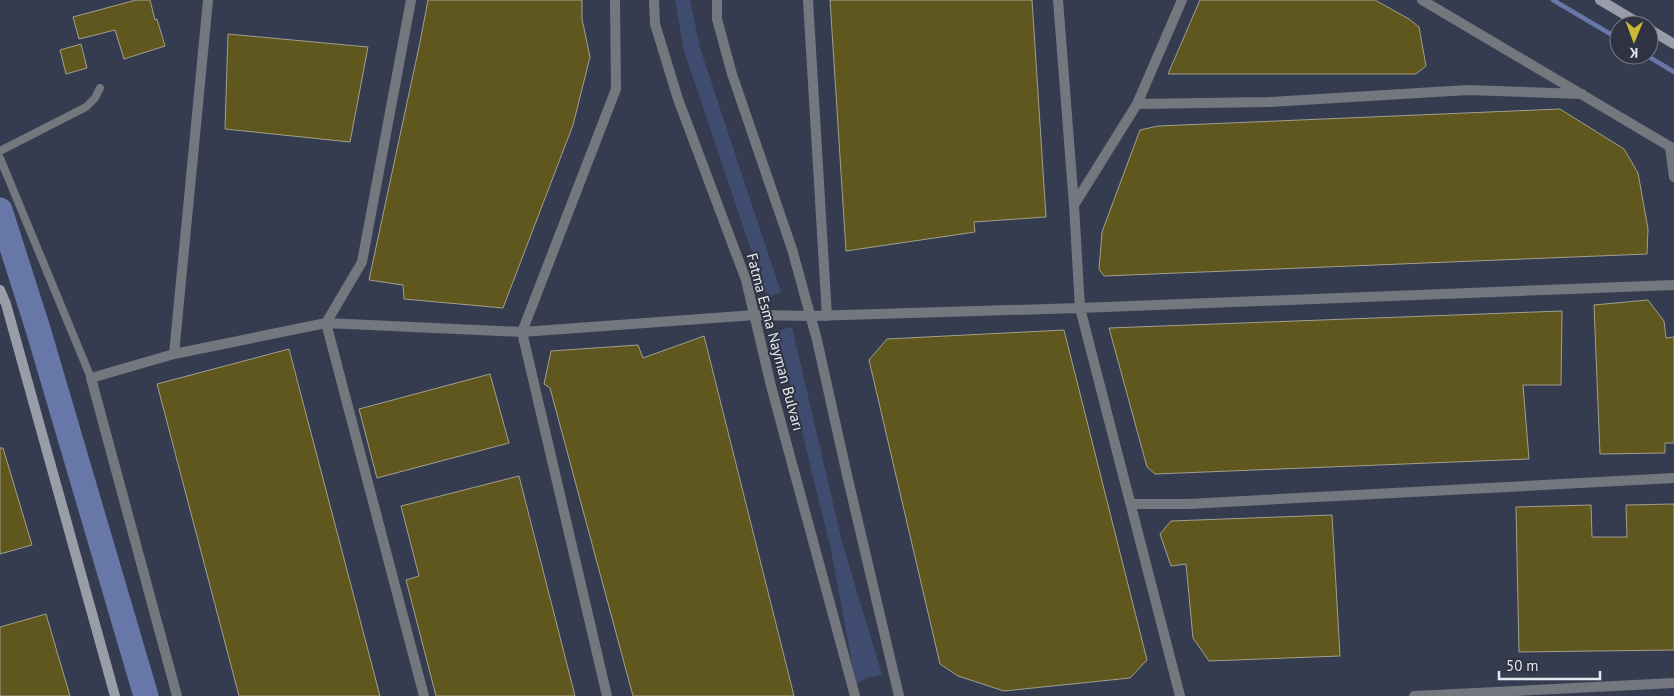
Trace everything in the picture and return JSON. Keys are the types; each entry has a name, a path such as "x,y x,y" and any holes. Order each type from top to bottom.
{"main road":[{"path":"1600,0 1625,15"},
{"path":"1659,35 1674,44"},
{"path":"0,290 9,313 115,696"}],"street":[{"path":"174,354 208,0"},
{"path":"411,0 362,262 326,323 424,696"},
{"path":"607,696 522,332 616,89 615,0"},
{"name":"Fatma Esma Nayman Bulvarı","path":"654,0 655,24 678,99 746,280 771,386 855,696"},
{"path":"717,0 717,19 732,74 792,248 810,316 899,696"},
{"path":"808,0 827,316"},
{"path":"1058,0 1080,308 1180,696"},
{"path":"1074,205 1136,104 1182,0"},
{"path":"1422,0 1672,148 1674,177"},
{"path":"1136,104 1269,102 1468,90 1582,94"},
{"path":"177,696 91,378 174,354 326,323 522,332 754,316 827,316 1080,308 1674,285"},
{"path":"1131,504 1188,504 1674,478"},
{"path":"1414,696 1560,692 1674,683"}],"lane":[{"path":"0,151 86,107 95,98 100,88"},
{"path":"0,158 91,378"}],"shaded area":[{"path":"0,0 1674,0 1674,696 0,696"},
{"path":"675,0 690,0 700,48 781,292 767,297 684,51"},
{"path":"792,327 842,542 882,675 867,678 856,684 830,545 777,331"}],"building":[{"path":"136,0 150,0 165,46 124,59 115,30 79,39 73,17"},
{"path":"428,0 582,0 582,19 590,57 573,125 503,308 404,299 403,285 369,280"},
{"path":"830,0 1032,0 1046,217 974,222 975,232 846,251"},
{"path":"1200,0 1375,0 1409,19 1419,27 1426,66 1416,74 1168,74"},
{"path":"228,34 368,47 350,142 225,129"},
{"path":"81,44 87,68 66,74 60,50"},
{"path":"1560,109 1624,149 1638,173 1648,229 1647,254 1104,276 1099,269 1102,232 1140,130 1158,126"},
{"path":"1648,300 1664,321 1666,338 1674,337 1674,443 1665,443 1665,453 1600,454 1594,305"},
{"path":"1562,311 1561,385 1523,385 1529,459 1155,474 1147,467 1109,328"},
{"path":"1064,330 1147,660 1130,678 1004,691 958,676 940,664 869,360 887,339"},
{"path":"704,336 794,696 633,696 550,388 544,384 551,351 638,345 643,358"},
{"path":"289,349 380,696 239,696 157,384"},
{"path":"490,374 509,443 377,478 359,409"},
{"path":"0,448 3,448 32,545 0,554"},
{"path":"519,476 575,696 436,696 406,580 419,576 401,506"},
{"path":"1674,504 1674,650 1519,652 1516,507 1591,505 1592,537 1627,537 1626,505"},
{"path":"1332,515 1340,656 1209,661 1193,638 1186,564 1171,566 1160,534 1171,521"},
{"path":"46,614 70,696 0,696 0,627"}],"waterway":[{"path":"1553,0 1609,33"},
{"path":"1659,63 1674,72"},
{"path":"0,210 38,329 146,696"}]}
